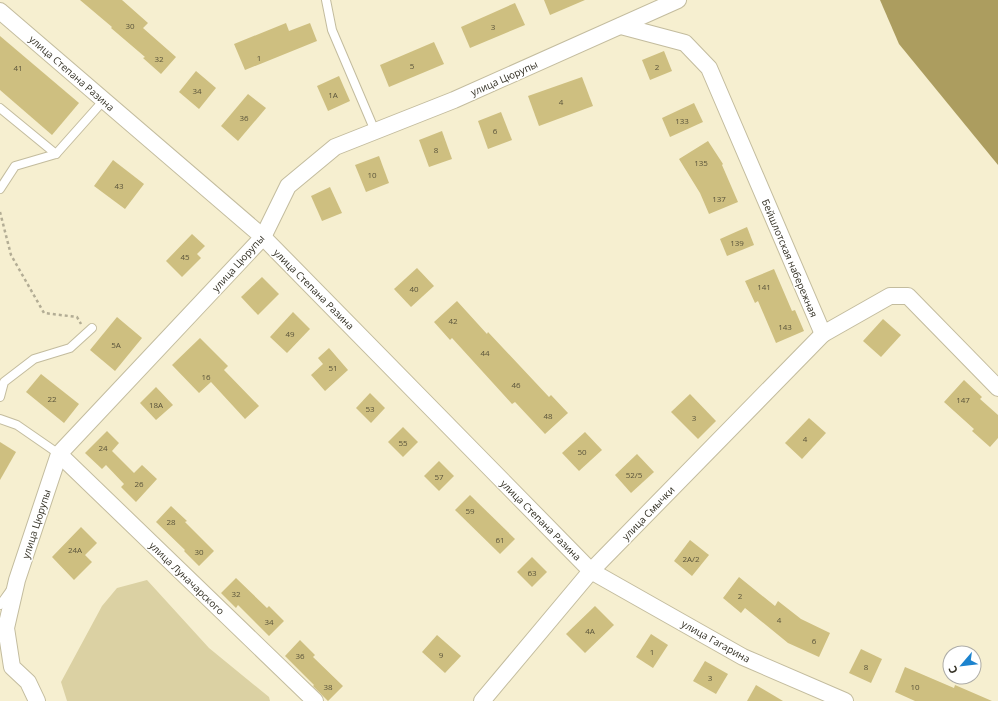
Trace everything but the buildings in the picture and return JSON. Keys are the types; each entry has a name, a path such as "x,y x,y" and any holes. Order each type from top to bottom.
{"street":[{"name":"улица Цюрупы","path":"38,701 28,682 6,664 6,628 18,580 59,454 263,238 288,186 335,147 454,100 678,0"},
{"name":"улица Степана Разина","path":"1,14 104,100 263,238 591,571"},
{"name":"Бейшлотская набережная","path":"621,26 685,43 709,68 823,334"},
{"path":"823,334 890,296 908,296 998,388"},
{"name":"улица Смычки","path":"482,701 591,571 823,334"},
{"name":"улица Луначарского","path":"59,454 315,701"},
{"name":"улица Гагарина","path":"591,571 743,657 845,701"}],"lane":[{"path":"326,0 332,30 375,131"},
{"path":"0,189 15,166 56,154 104,100"},
{"path":"0,108 56,154"},
{"path":"0,397 4,382 34,358 70,348 90,330"},
{"path":"0,419 17,424 59,454"},
{"path":"0,605 18,580"}],"path":[{"path":"0,212 10,255 44,313 77,317 90,330"}],"shaded area":[{"path":"880,0 998,0 998,165 899,44"},
{"path":"147,580 209,648 269,697 270,701 67,701 61,682 102,606 117,588"}]}
